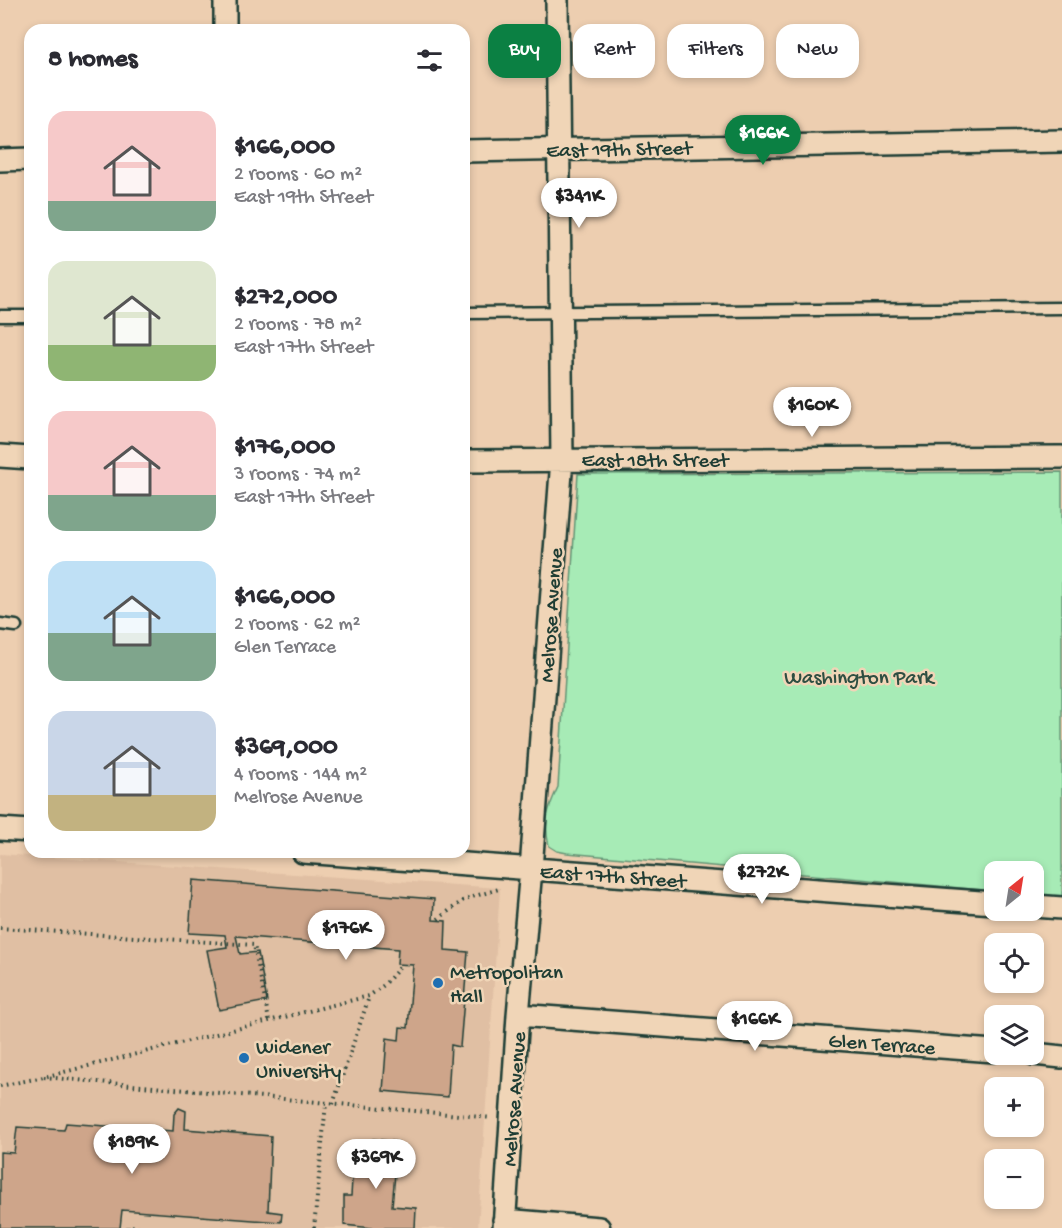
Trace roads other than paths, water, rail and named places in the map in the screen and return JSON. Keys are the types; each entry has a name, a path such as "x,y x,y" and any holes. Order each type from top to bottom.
{"street":[{"path":"225,0 225,24"},
{"name":"Melrose Avenue","path":"504,1224 518,1015 562,459 557,0"},
{"name":"East 19th Street","path":"470,151 1062,141"},
{"path":"0,160 24,159"},
{"path":"0,456 24,458"},
{"name":"East 18th Street","path":"470,462 562,459 1062,457"},
{"path":"0,829 24,831"},
{"name":"East 17th Street","path":"383,858 984,902"},
{"path":"1044,907 1062,908"},
{"name":"Glen Terrace","path":"518,1015 984,1051"},
{"path":"1044,1055 1062,1057"},
{"path":"504,1224 599,1228"}],"lane":[{"path":"470,313 1062,308"},
{"path":"0,316 24,316"},
{"path":"0,624 16,626"}],"place":[{"name":"Metropolitan Hall","path":"438,983"},
{"name":"Widener University","path":"244,1058"}],"park label":[{"name":"Washington Park","path":"859,676"}]}
